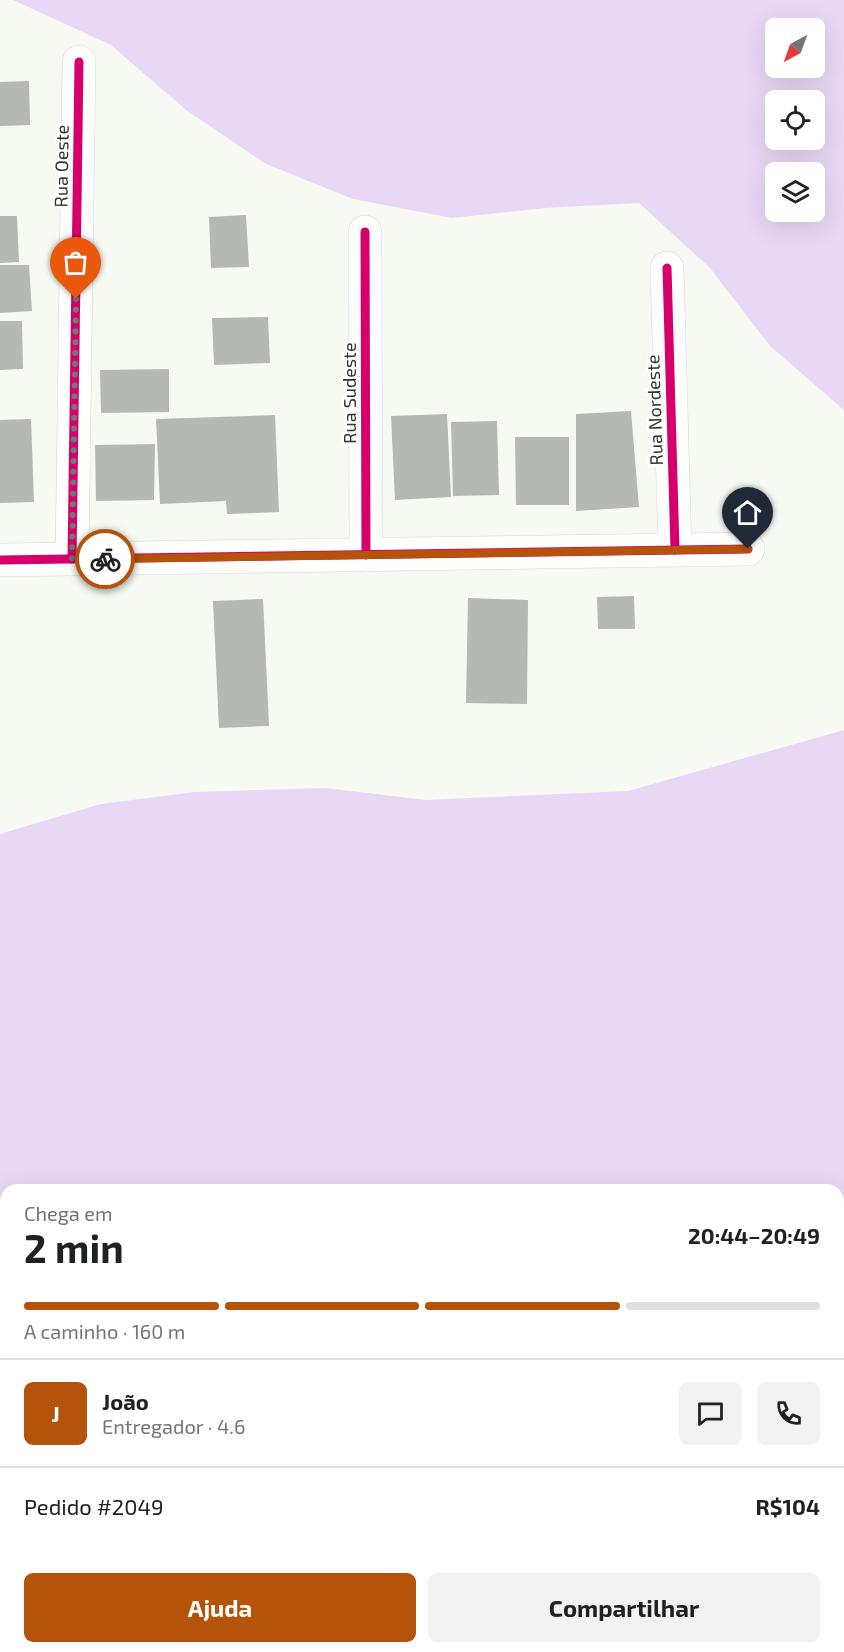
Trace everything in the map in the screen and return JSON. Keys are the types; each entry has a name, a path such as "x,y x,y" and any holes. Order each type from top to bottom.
{"street":[{"name":"Rua Oeste","path":"72,559 79,62"},
{"name":"Rua Sudeste","path":"366,232 366,555"},
{"name":"Rua Nordeste","path":"667,268 675,550"},
{"path":"0,560 748,549"}],"shaded area":[{"path":"13,0 844,0 844,410 770,346 710,268 639,203 546,208 452,218 353,199 266,164 186,110 111,45"},
{"path":"844,730 844,1184 0,1184 0,834 101,804 195,792 325,788 426,800 628,791"}],"building":[{"path":"29,81 30,125 0,126 0,82"},
{"path":"246,215 249,267 211,268 209,217"},
{"path":"0,216 17,216 19,262 0,263"},
{"path":"0,265 29,265 32,311 0,313"},
{"path":"268,317 270,363 214,365 212,318"},
{"path":"0,321 22,321 23,369 0,370"},
{"path":"169,369 169,412 101,413 100,370"},
{"path":"631,411 639,507 576,511 576,414"},
{"path":"447,414 451,497 395,500 391,416"},
{"path":"275,415 279,512 227,514 226,501 160,504 156,419"},
{"path":"31,419 34,502 0,503 0,420"},
{"path":"497,421 499,495 453,496 451,422"},
{"path":"515,437 569,437 569,505 516,505"},
{"path":"155,444 154,500 96,501 95,445"},
{"path":"634,596 635,629 598,629 597,597"},
{"path":"468,598 528,600 527,704 466,703"},
{"path":"263,599 269,726 219,728 213,601"}],"cycle path":[{"path":"72,559 79,62"},
{"path":"365,232 366,555"},
{"path":"667,268 675,550"},
{"path":"0,560 748,549"}],"way so far":[{"path":"76,299 72,559 105,559"}],"route":[{"path":"105,559 748,549"}]}
